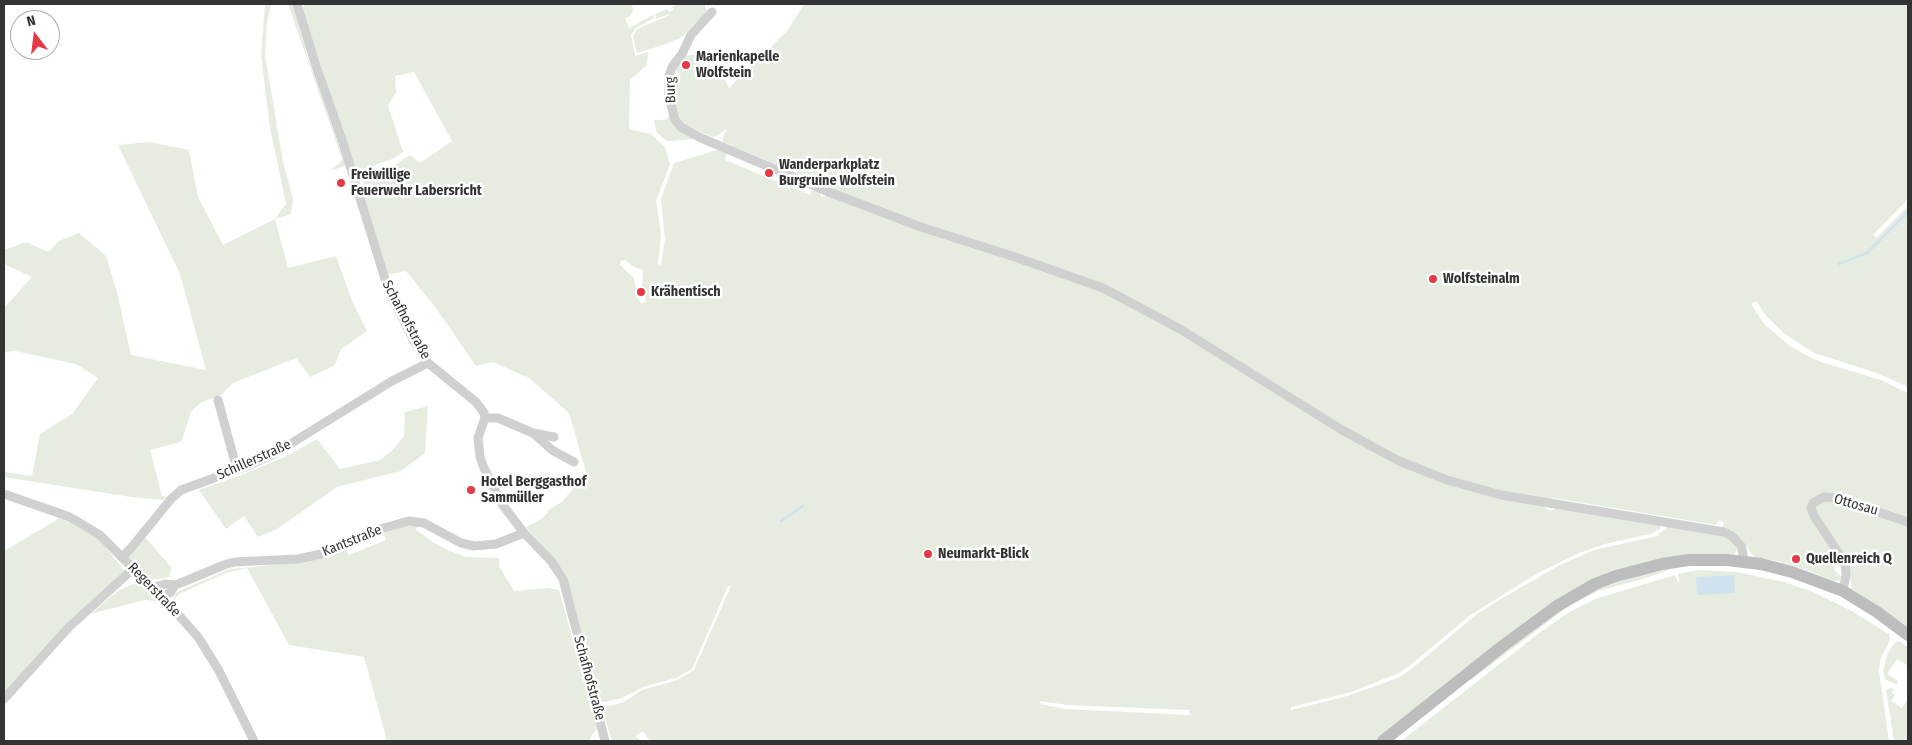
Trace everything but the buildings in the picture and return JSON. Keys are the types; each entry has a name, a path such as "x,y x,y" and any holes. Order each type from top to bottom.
{"main road":[{"path":"1383,741 1536,621 1558,606 1595,584 1630,572 1676,561 1700,559 1743,562 1792,572 1843,591 1877,612 1908,635"}],"street":[{"name":"Schafhofstraße","path":"297,4 343,143 386,284 415,343 428,363 441,376 476,402 485,418 478,438 479,451 484,468 502,504 524,533 551,561 563,579 606,741"},
{"name":"Burg","path":"712,12 691,35 682,54 672,67 669,76 669,97 675,120 681,127 701,138 821,188 922,227 1015,256 1103,288 1180,329 1342,430 1400,461 1447,480 1501,495 1724,532 1732,536 1741,546 1743,562"},
{"name":"Schillerstraße","path":"122,557 177,493 258,462 392,381 428,363"},
{"path":"218,400 236,470"},
{"path":"485,418 505,420 532,433 552,450 574,462"},
{"path":"532,433 554,437"},
{"name":"Regerstraße","path":"4,494 47,508 83,523 100,535 190,628 210,655 254,741"},
{"name":"Ottosau","path":"1843,591 1846,575 1844,563 1814,516 1811,508 1813,503 1824,497 1836,498 1908,522"},
{"name":"Kantstraße","path":"151,588 175,584 234,562 306,558 326,553 341,548 380,529 408,521 424,523 452,539 474,546 496,544 524,533"},
{"path":"4,699 69,627 133,569"},
{"name":"Kantstraße","path":"160,597 170,593 175,584"}],"shaded area":[{"path":"265,4 271,4 267,23 265,55 283,162 293,199 291,214 275,219 286,204 270,128 261,55"},
{"path":"288,4 293,5 309,61 346,166 329,171 341,162 342,159"},
{"path":"305,4 632,4 633,11 629,17 625,18 629,28 653,15 654,18 636,28 631,35 635,56 648,52 647,65 630,80 629,129 651,134 665,147 670,164 656,201 661,234 658,264 661,265 665,239 661,199 674,163 720,149 727,152 725,160 810,195 813,187 820,192 821,197 831,195 833,188 723,142 727,129 712,137 686,125 679,119 673,106 672,76 677,79 681,75 673,68 685,56 697,54 705,48 708,50 696,68 723,76 729,88 788,30 804,4 1908,4 1908,199 1873,235 1877,237 1908,206 1908,387 1877,373 1814,353 1785,334 1767,317 1756,301 1751,304 1765,325 1802,353 1821,362 1881,380 1908,393 1908,627 1852,589 1850,575 1841,566 1834,566 1835,571 1841,576 1840,580 1834,581 1778,561 1754,557 1740,538 1730,530 1722,527 1724,522 1719,520 1716,525 1553,498 1545,506 1546,509 1551,511 1557,508 1660,525 1660,529 1650,534 1605,544 1579,553 1536,574 1469,616 1399,673 1351,692 1291,707 1291,710 1347,696 1398,678 1414,667 1472,618 1494,603 1558,566 1594,550 1657,536 1668,526 1718,534 1728,538 1735,544 1737,551 1734,554 1590,582 1376,741 650,741 643,731 636,736 640,741 612,741 602,708 624,702 642,690 675,681 694,670 731,586 728,586 692,669 676,678 643,687 622,698 605,702 600,701 566,576 526,527 543,518 551,508 562,502 586,472 569,413 529,378 493,362 476,366 435,307 406,271 386,275 363,197 366,196 363,180 392,167 410,155 420,163 452,141 414,72 395,76 396,93 388,105 404,151 395,158 367,168 357,169 354,166 302,9","holes":["625,260 632,266 643,270 642,287 646,302 641,303 637,298 634,278 620,265 621,261","1040,701 1067,705 1189,710 1190,715 1064,709 1040,704"]},
{"path":"684,4 685,6 688,4 704,4 707,11 682,37 637,53 633,36 637,29 670,15 656,19 655,14 667,9 669,12 674,10 672,7"},
{"path":"670,117 694,139 669,141 662,138 656,131 654,120 664,120"},
{"path":"150,142 189,150 198,197 223,245 275,219 288,268 336,256 352,301 367,331 341,349 335,365 310,377 296,358 233,383 221,395 200,403 191,412 181,442 150,450 162,496 167,497 163,500 131,497 4,477 4,472 32,476 40,434 73,413 98,378 76,364 15,351 4,352 4,308 32,277 4,264 4,250 26,242 48,252 59,241 79,233 106,256 118,296 131,355 206,370 180,274 118,145"},
{"path":"428,406 425,453 401,471 337,487 277,529 258,537 244,516 226,529 199,490 289,455 317,439 340,469 380,460 393,450 404,436 405,412"},
{"path":"60,518 75,524 97,537 125,571 65,625 4,694 4,551"},
{"path":"405,526 419,526 415,529 433,542 466,557 499,558 499,566 514,591 549,588 559,590 597,728 588,741 387,741 364,657 289,645 247,568 226,573 179,594 175,599 179,607 173,599 177,592 230,569 304,562 346,550 349,555 386,540 383,532"},
{"path":"145,537 172,568 169,577 152,580 128,558"},
{"path":"1674,568 1643,579 1598,591 1569,606 1471,680 1469,679 1553,615 1597,589 1653,571"},
{"path":"1698,570 1737,572 1784,582 1811,591 1852,611 1890,635 1890,640 1880,660 1879,671 1889,741 1401,741 1538,634 1568,613 1595,599 1675,575 1680,586 1678,574"},
{"path":"135,583 139,584 156,601 144,600 91,614 116,592"},
{"path":"1899,641 1908,647 1908,666 1897,659 1887,674 1898,681 1897,685 1885,679 1883,670 1888,653 1895,642"},
{"path":"1894,689 1892,693 1895,695 1891,701 1902,708 1908,698 1908,741 1894,741 1886,690"}],"water":[{"path":"1734,575 1735,593 1697,595 1696,577"}],"waterway":[{"path":"1839,264 1867,253 1908,212"},
{"path":"781,521 803,506"}],"place":[{"name":"Marienkapelle Wolfstein","path":"686,65"},
{"name":"Wanderparkplatz Burgruine Wolfstein","path":"769,173"},
{"name":"Freiwillige Feuerwehr Labersricht","path":"341,183"},
{"name":"Wolfsteinalm","path":"1433,279"},
{"name":"Krähentisch","path":"641,292"},
{"name":"Hotel Berggasthof Sammüller","path":"471,490"},
{"name":"Neumarkt-Blick","path":"928,554"},
{"name":"Quellenreich Q","path":"1796,559"}]}
